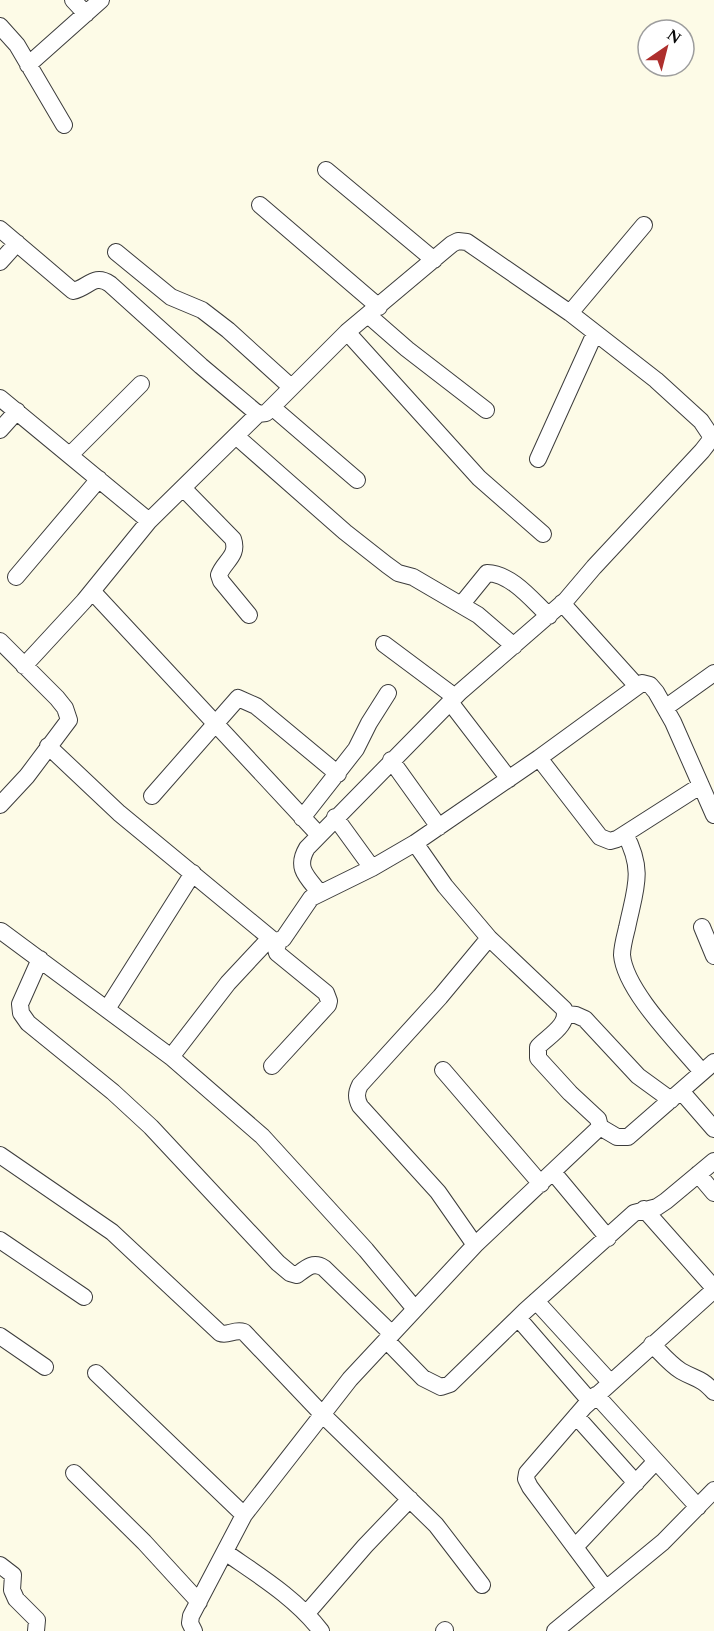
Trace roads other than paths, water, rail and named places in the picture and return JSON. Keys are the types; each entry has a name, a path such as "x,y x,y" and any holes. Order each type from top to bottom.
{"street":[{"path":"73,0 86,14"},
{"path":"28,65 100,0"},
{"path":"0,26 16,45 64,125"},
{"path":"326,170 434,260"},
{"path":"260,205 374,311 407,349 486,410"},
{"path":"570,314 644,225"},
{"path":"0,228 73,291 81,290 96,279 110,284 209,374 265,411 357,480"},
{"path":"24,666 93,591 149,521 347,332 458,241 467,242 595,333 656,381 701,421 713,435 702,451 562,603 452,700 307,848 300,864 305,875 320,893"},
{"path":"0,262 17,243"},
{"path":"116,252 171,297 202,310 228,330 291,387"},
{"path":"347,332 479,478 543,534"},
{"path":"538,459 595,333"},
{"path":"70,455 141,384"},
{"path":"0,398 149,521"},
{"path":"0,429 17,411"},
{"path":"237,437 345,532 387,565 398,573 413,577 461,605 486,621 514,646"},
{"path":"16,577 99,479"},
{"path":"183,488 233,539 235,549 233,555 219,575 221,581 249,615"},
{"path":"461,605 481,578 487,573 493,573 514,583 549,616"},
{"path":"93,591 319,836"},
{"path":"562,603 636,685"},
{"path":"0,641 61,703 69,720 27,776 0,805"},
{"path":"384,644 452,700 509,779"},
{"path":"665,708 714,673"},
{"path":"171,1057 232,977 274,940 287,935 311,898 372,868 440,827 539,758 636,685 642,683 650,685 665,708 714,815"},
{"path":"302,818 356,749 388,693"},
{"path":"152,796 238,698 243,698 256,706 338,774"},
{"path":"48,746 119,813 274,940 282,958 326,993 328,1005 272,1066"},
{"path":"539,758 600,837 610,841 625,834 700,786"},
{"path":"391,760 440,827"},
{"path":"335,817 372,868"},
{"path":"566,1014 562,1024 538,1047 538,1058 598,1119 600,1127 617,1137 628,1137 708,1067 639,996 627,976 622,954 636,882 637,865 633,849 625,834"},
{"path":"415,843 446,886 489,938 559,1003 566,1014"},
{"path":"107,1009 193,873"},
{"path":"702,927 714,956"},
{"path":"1,931 171,1057 262,1137 366,1250 415,1309"},
{"path":"475,1245 438,1192 360,1106 356,1100 356,1092 489,938"},
{"path":"40,959 20,1004 21,1013 27,1023 113,1092 151,1127 278,1263 290,1273 297,1275 310,1265 318,1264 324,1268 389,1337 423,1378 441,1387 450,1384 460,1375 536,1301 633,1213 657,1207 666,1202 714,1161"},
{"path":"566,1014 585,1019 638,1076 676,1096 714,1129"},
{"path":"443,1070 608,1238"},
{"path":"194,1631 190,1623 199,1602 244,1515 350,1379 475,1245 600,1127"},
{"path":"0,1155 112,1232 220,1333 224,1335 234,1331 244,1332 323,1415 436,1525 482,1586"},
{"path":"698,1174 714,1193"},
{"path":"606,1589 526,1479 530,1468 593,1398 714,1289 644,1209"},
{"path":"0,1240 84,1297"},
{"path":"536,1301 610,1382"},
{"path":"518,1318 698,1507"},
{"path":"0,1336 45,1367"},
{"path":"652,1344 675,1366 701,1379 714,1392"},
{"path":"96,1373 244,1515"},
{"path":"576,1416 636,1483"},
{"path":"575,1547 656,1461"},
{"path":"74,1473 144,1542 199,1602"},
{"path":"555,1631 663,1542 714,1490"},
{"path":"307,1613 365,1546 410,1499"},
{"path":"225,1552 307,1613 321,1631"},
{"path":"0,1565 13,1575 12,1590 16,1599 37,1620 36,1631"}]}
